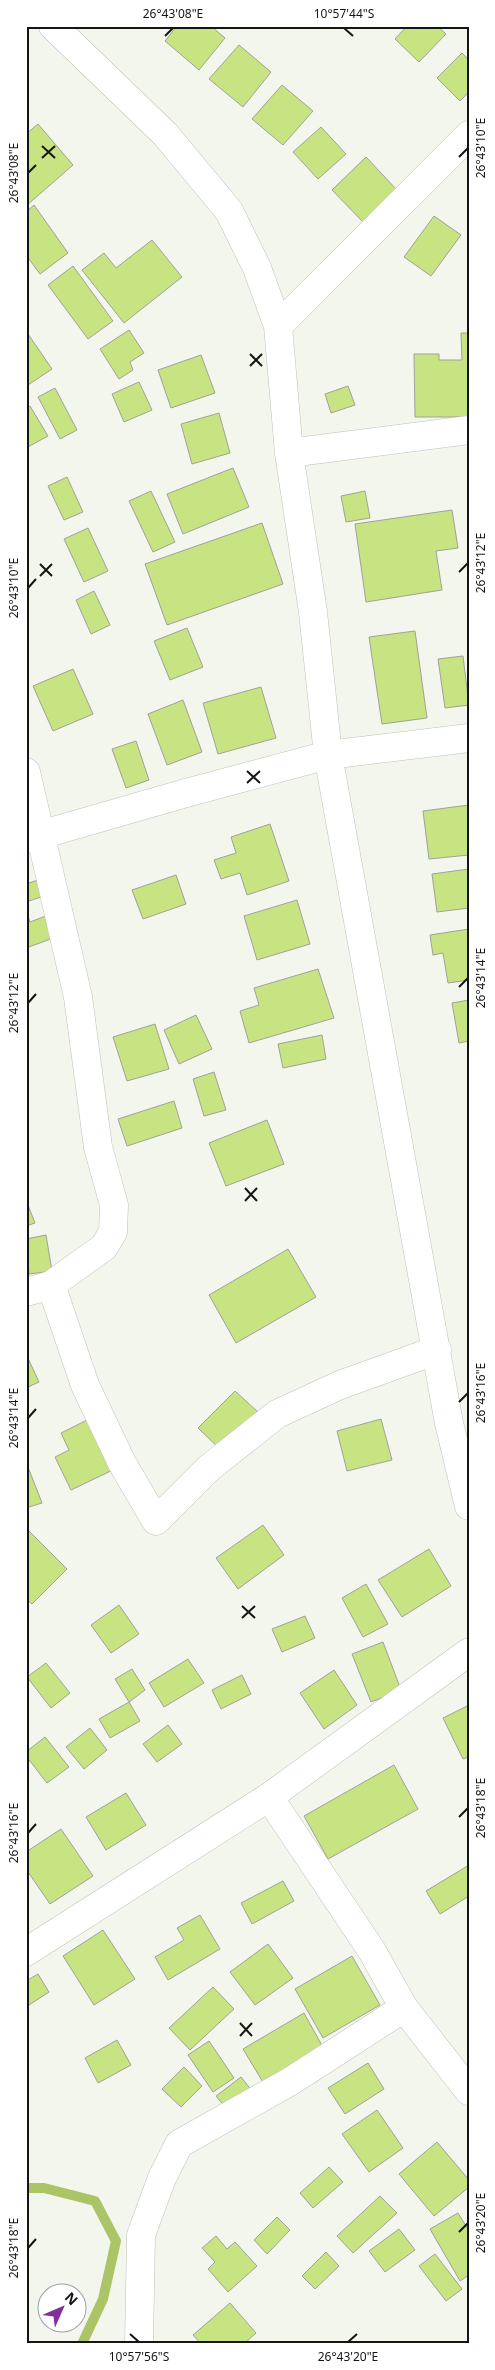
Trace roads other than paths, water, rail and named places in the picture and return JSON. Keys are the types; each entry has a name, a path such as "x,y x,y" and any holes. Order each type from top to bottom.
{"street":[{"path":"53,26 165,134 229,212 257,268 278,326 289,453 313,612 328,755 406,1192 437,1350 459,1422 469,1506"},
{"path":"278,326 469,135"},
{"path":"289,453 469,430"},
{"path":"34,837 328,755 469,738"},
{"path":"26,772 34,837 78,997 98,1146 114,1205 114,1232 104,1247 38,1288 122,1463 156,1521 209,1468 277,1414 340,1386 437,1350"},
{"path":"26,1952 269,1797 469,1652"},
{"path":"269,1797 372,1951 404,2008 469,2092"},
{"path":"139,2344 141,2235 162,2178 179,2144 291,2081 404,2008"}],"waterway":[{"path":"26,2188 44,2188 95,2201 116,2241 103,2299 82,2344"}]}
